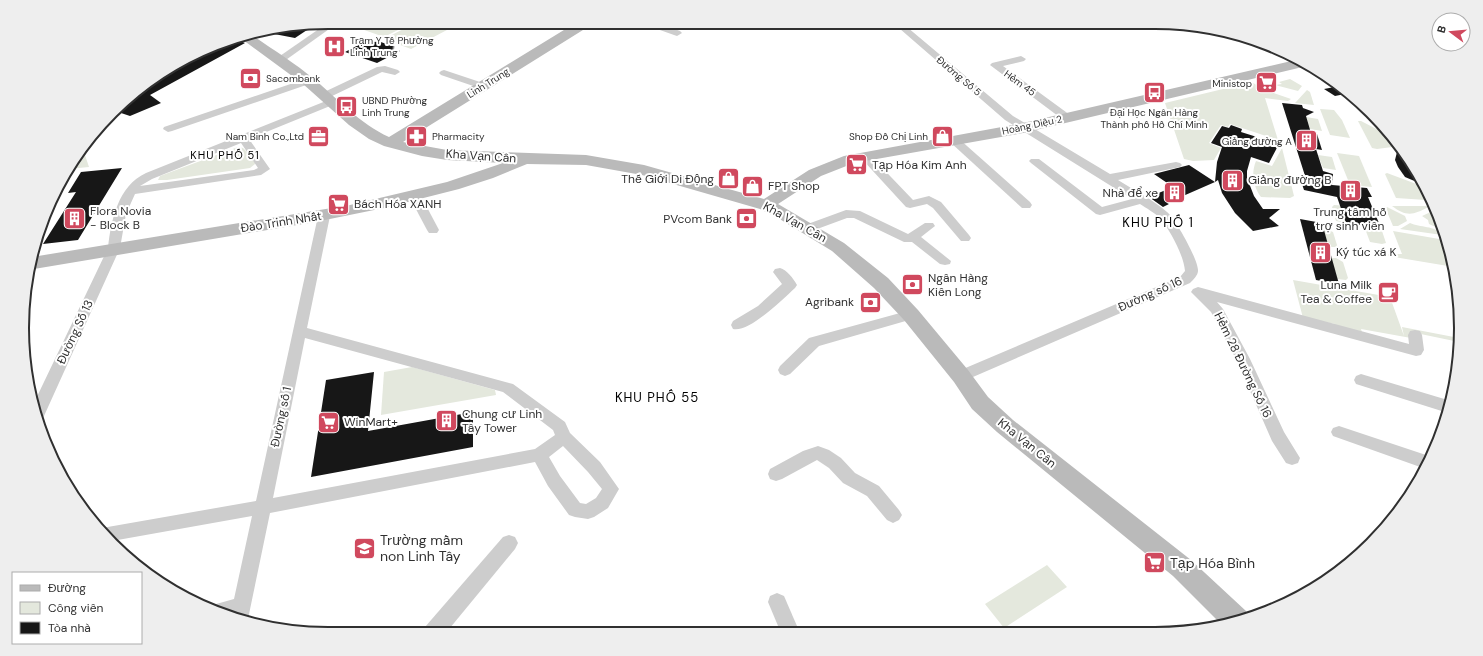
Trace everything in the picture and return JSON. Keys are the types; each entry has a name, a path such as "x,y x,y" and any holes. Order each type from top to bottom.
{"street":[{"path":"280,60 325,29"},
{"name":"Linh Trung","path":"390,144 575,29"},
{"path":"666,29 677,33"},
{"name":"Đường Số 5","path":"904,29 1009,118 1023,128"},
{"name":"Kha Vạn Cân","path":"250,39 308,81 354,122 374,136 390,144 447,155 586,160 644,170 766,205 809,228 838,247 880,283 911,315 961,376 980,403 1005,426 1182,568 1233,617"},
{"name":"Hẻm 45","path":"1021,59 995,65 1066,117"},
{"name":"Hoàng Diệu 2","path":"766,205 815,173 850,159 1023,128 1295,64"},
{"path":"131,191 137,183 152,175 243,138 328,99 380,70 385,69 396,72"},
{"path":"444,73 482,86"},
{"path":"168,129 308,81"},
{"name":"Đường số 16","path":"961,376 1185,280 1192,272 1191,263 1179,239 1164,215 1108,178 1023,128"},
{"path":"131,191 257,174 264,169 243,138"},
{"path":"954,140 1026,205"},
{"path":"866,156 910,204 929,200 937,205 965,238"},
{"name":"Đào Trinh Nhất","path":"37,263 114,248 324,216 415,196 483,177 526,159"},
{"path":"1036,161 1100,211 1142,200"},
{"path":"1108,178 1176,165"},
{"name":"Đường Số 13","path":"40,408 114,248 115,234 124,204 131,191"},
{"path":"415,196 433,230"},
{"path":"809,228 850,213 856,214 908,239 929,226"},
{"name":"Đường số 1","path":"240,613 324,216"},
{"path":"913,237 945,261"},
{"path":"738,325 763,309 790,285 780,272"},
{"name":"Hẻm 28 Đường Số 16","path":"1185,280 1216,309 1243,359 1278,436 1292,458"},
{"path":"1198,292 1417,350 1415,335"},
{"path":"785,370 814,342 911,315"},
{"path":"299,331 508,388 559,426 564,437 594,467 611,489 602,503 588,512 575,510 554,481 539,455"},
{"path":"1361,380 1444,405"},
{"path":"1339,432 1423,461"},
{"path":"111,533 262,507 539,455 564,437"},
{"path":"776,474 809,456 818,453 823,454 835,463 849,478 873,491 893,515"},
{"path":"438,627 509,543"},
{"path":"777,602 788,627"}],"green space":[{"path":"361,29 400,29 384,37"},
{"path":"403,29 449,29 411,49 384,39"},
{"path":"1290,79 1302,86 1298,91 1275,85 1282,84 1279,82"},
{"path":"1252,82 1262,89 1291,99 1288,101 1265,98 1278,140 1230,124 1228,127 1221,125 1209,143 1221,148 1214,160 1193,161 1184,159 1165,103"},
{"path":"1307,90 1310,92 1314,105 1295,103"},
{"path":"1320,109 1334,110 1342,120 1350,138 1330,135"},
{"path":"1306,117 1318,119 1322,131 1310,129"},
{"path":"1358,121 1361,121 1380,131 1393,147 1377,149 1372,148"},
{"path":"238,147 243,148 256,161 250,168 158,180 160,176"},
{"path":"1282,148 1294,196 1290,198 1261,197 1256,188 1253,175 1256,161 1272,166"},
{"path":"1337,153 1359,156 1372,187 1350,185"},
{"path":"84,155 89,167 75,168"},
{"path":"1318,155 1332,157 1336,170 1323,168"},
{"path":"1387,173 1417,184 1425,200 1396,198 1385,174"},
{"path":"1334,205 1351,206 1346,223 1336,221 1332,207"},
{"path":"1392,206 1428,207 1410,214 1397,210"},
{"path":"1385,207 1405,216 1407,221 1398,226 1393,226"},
{"path":"1430,212 1436,227 1429,224 1428,220 1422,216"},
{"path":"1410,223 1431,228 1438,231 1439,235 1400,229"},
{"path":"1364,226 1381,228 1386,243 1382,244 1370,242"},
{"path":"1323,228 1333,232 1337,245 1336,247 1328,247"},
{"path":"1393,231 1440,239 1447,266 1388,256 1388,254 1402,254"},
{"path":"1331,258 1336,258 1343,262 1348,278 1346,280 1337,279"},
{"path":"1293,280 1390,297 1404,336 1402,327 1454,337 1453,341 1411,332 1411,338 1361,329 1363,335 1336,328 1335,324 1303,318"},
{"path":"412,367 495,390 496,395 381,415 384,372"},
{"path":"1047,565 1067,587 1006,627 1003,627 985,604"}],"building":[{"path":"307,30 295,38 275,34"},
{"path":"368,40 375,42 378,41 395,47 392,48 400,51 377,63 345,52"},
{"path":"242,42 245,43 150,95 161,103 130,116 121,113 131,103 162,79 178,69 214,52"},
{"path":"1332,87 1342,95 1335,96 1324,89"},
{"path":"1282,103 1302,105 1303,108 1314,112 1306,116 1311,133 1317,134 1322,150 1316,149 1323,171 1333,174 1332,185 1367,188 1372,197 1368,197 1381,228 1346,223 1337,197 1304,190 1300,178 1306,179"},
{"name":"Giảng đường B","path":"1231,125 1242,129 1241,132 1279,144 1269,163 1251,157 1247,171 1247,178 1254,196 1263,209 1280,209 1269,218 1279,226 1253,231 1235,213 1222,193 1218,180 1215,182 1217,162 1222,147 1211,143 1222,126 1229,128"},
{"path":"1397,152 1415,181 1405,177 1395,160"},
{"name":"Nhà để xe","path":"1189,165 1215,182 1167,203 1169,204 1163,207 1149,197 1173,187 1154,174"},
{"name":"Flora Novia - Block B","path":"122,168 78,240 43,244 76,192 68,193 81,172"},
{"name":"Ký túc xá K","path":"1300,219 1322,223 1339,284 1316,280"},
{"name":"Chung cư Linh Tây Tower","path":"374,372 368,431 473,412 473,447 311,477 326,380"}],"place":[{"name":"Trạm Y Tế Phường Linh Trung","path":"334,46"},
{"name":"Sacombank","path":"250,78"},
{"name":"Ministop","path":"1267,83"},
{"name":"Đại Học Ngân Hàng Thành phố Hồ Chí Minh","path":"1154,92"},
{"name":"UBND Phường Linh Trung","path":"346,106"},
{"name":"Nam Binh Co.,Ltd","path":"319,136"},
{"name":"Pharmacity","path":"417,136"},
{"name":"Shop Đồ Chị Linh","path":"943,136"},
{"name":"Giảng đường A","path":"1307,141"},
{"name":"Tạp Hóa Kim Anh","path":"856,165"},
{"name":"Thế Giới Di Động","path":"729,179"},
{"name":"Giảng đường B","path":"1233,180"},
{"name":"FPT Shop","path":"753,186"},
{"name":"Trung tâm hỗ trợ sinh viên","path":"1350,191"},
{"name":"Nhà để xe","path":"1174,193"},
{"name":"Bách Hóa XANH","path":"338,204"},
{"name":"Flora Novia - Block B","path":"75,218"},
{"name":"PVcom Bank","path":"747,219"},
{"name":"Ký túc xá K","path":"1320,252"},
{"name":"Ngân Hàng Kiên Long","path":"913,285"},
{"name":"Luna Milk Tea & Coffee","path":"1388,292"},
{"name":"Agribank","path":"870,302"},
{"name":"Chung cư Linh Tây Tower","path":"446,421"},
{"name":"WinMart+","path":"329,422"},
{"name":"Trường mầm non Linh Tây","path":"364,548"},
{"name":"Tạp Hóa Bình","path":"1154,563"}],"district":[{"name":"KHU PHỐ 51","path":"225,155"},
{"name":"KHU PHỐ 1","path":"1158,222"},
{"name":"KHU PHỐ 55","path":"657,397"}]}
